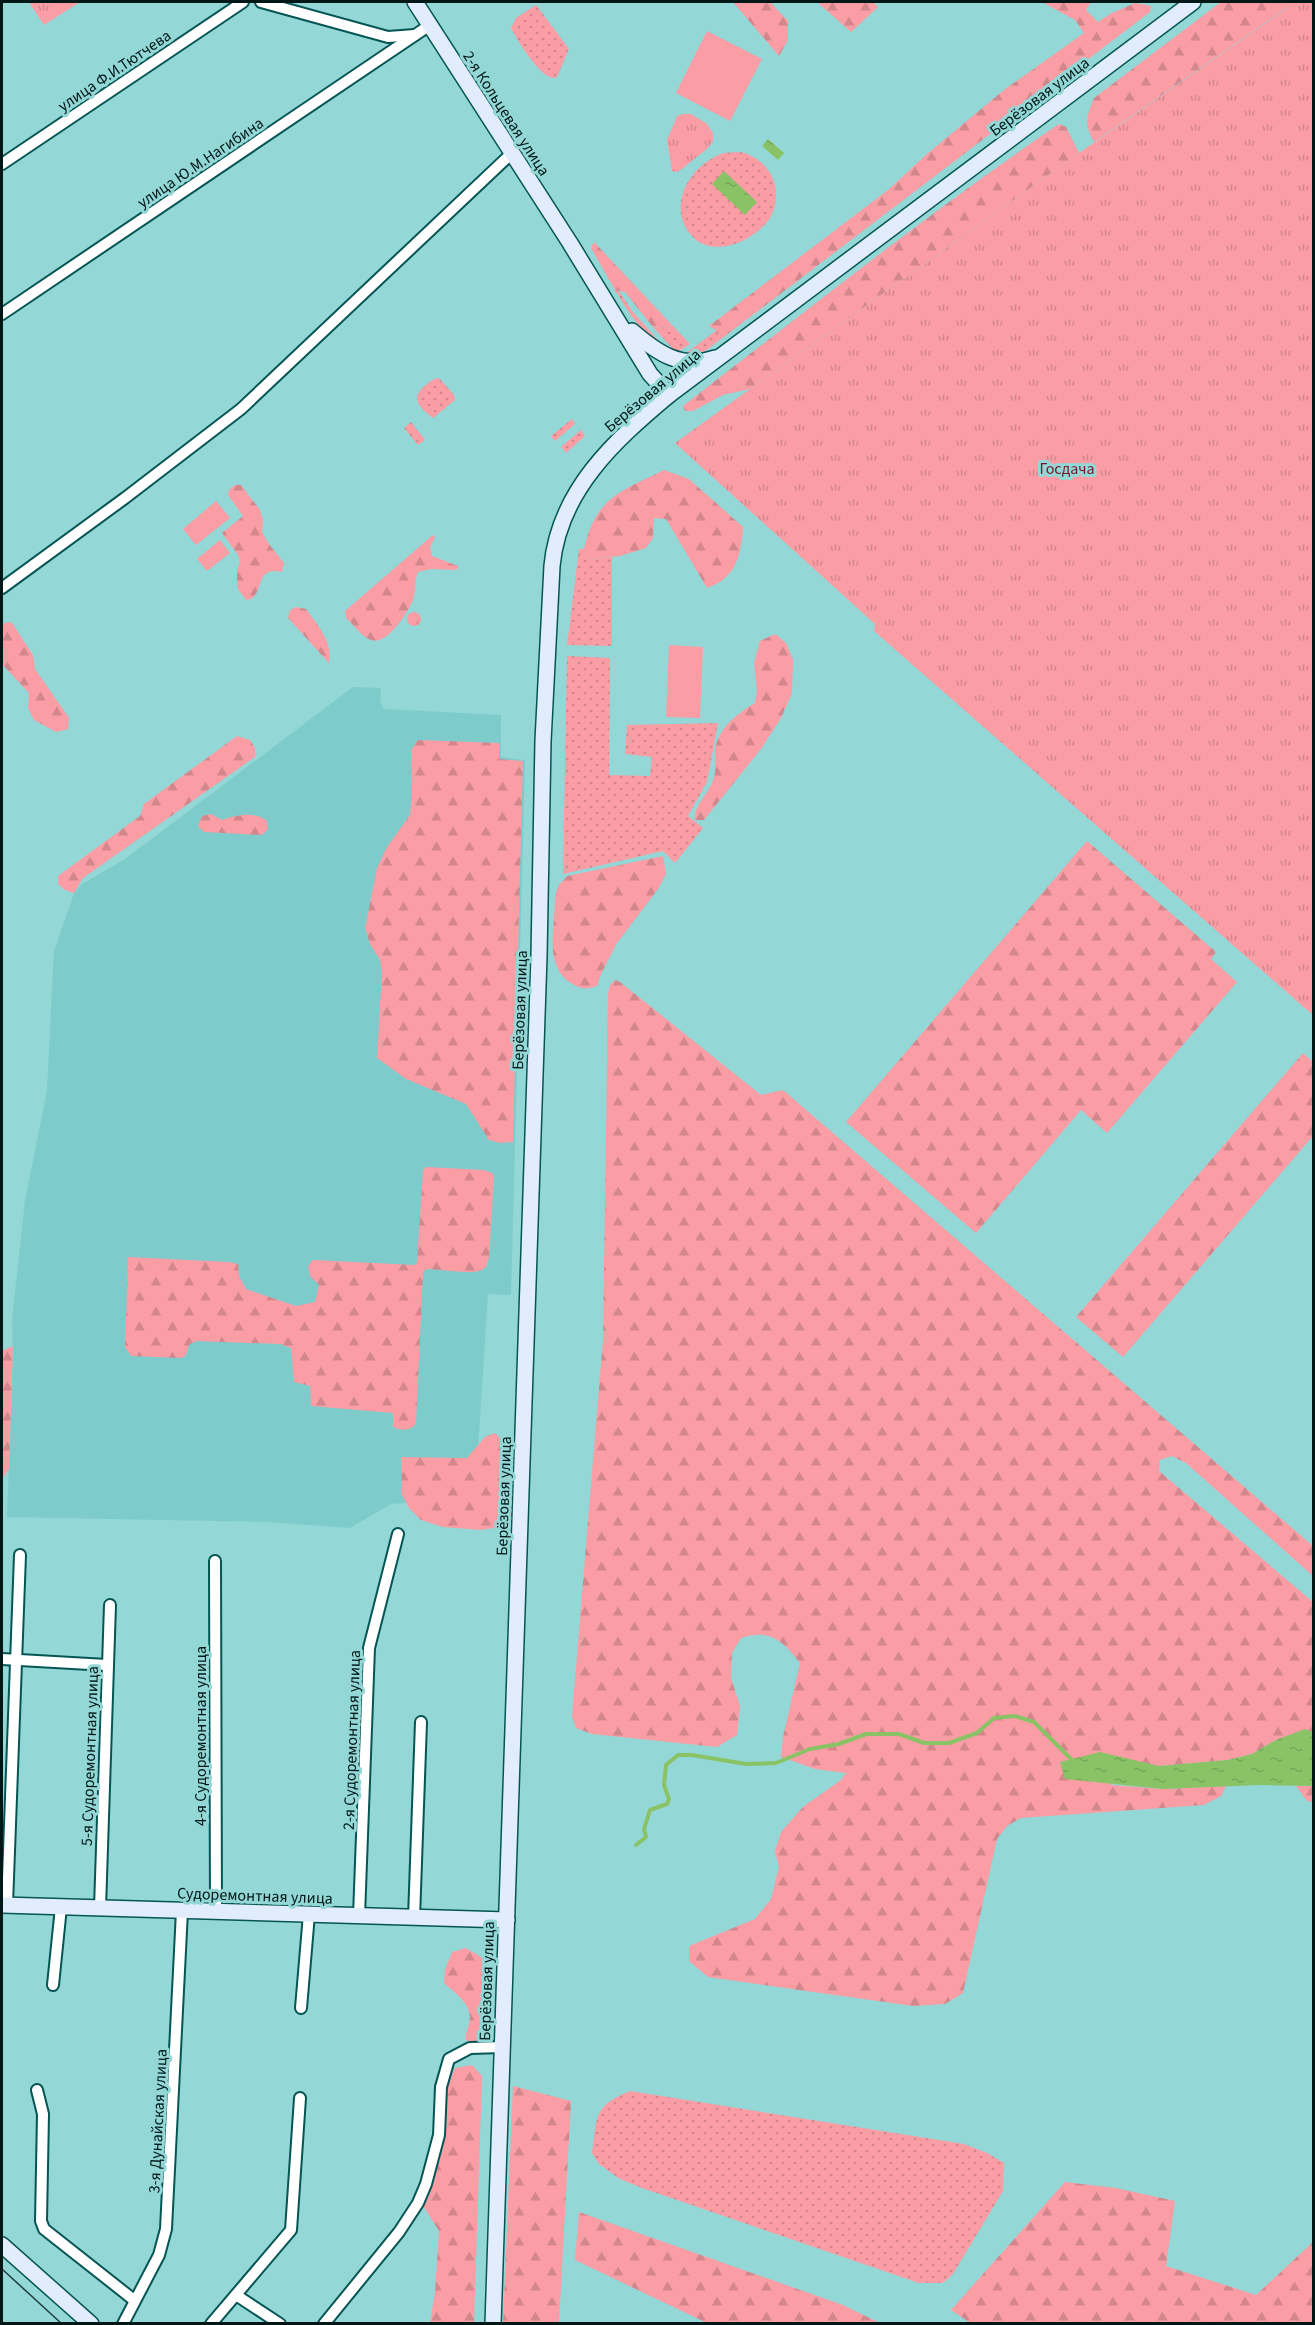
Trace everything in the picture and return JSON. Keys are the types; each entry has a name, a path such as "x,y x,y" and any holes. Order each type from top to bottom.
{"main road":[{"name":"2-я Кольцевая улица","path":"415,2 570,243 650,374 669,395"},
{"name":"Берёзовая улица","path":"493,2324 539,956 543,741 552,558 556,539 564,517 598,462 625,432 669,395 1193,2"},
{"name":"2-я Кольцевая улица","path":"570,243 657,368 669,395"},
{"path":"632,331 658,352 677,360 697,362 723,355"},
{"name":"Судоремонтная улица","path":"4,1905 507,1920"},
{"path":"2,2245 91,2324"}],"street":[{"name":"улица Ф.И.Тютчева","path":"2,164 243,2"},
{"path":"261,2 388,37 415,35"},
{"name":"улица Ю.М.Нагибина","path":"2,314 430,25"},
{"path":"2,588 125,498 248,403 512,153"},
{"name":"2-я Судоремонтная улица","path":"359,1916 369,1648 398,1534"},
{"path":"4,1905 18,1659 20,1555"},
{"name":"4-я Судоремонтная улица","path":"215,1561 216,1912"},
{"name":"5-я Судоремонтная улица","path":"100,1908 110,1605"},
{"path":"2,1659 107,1665"},
{"path":"414,1917 421,1722"},
{"path":"53,1985 61,1907"},
{"name":"3-я Дунайская улица","path":"123,2324 159,2255 166,2229 182,1911"},
{"path":"301,2008 309,1914"},
{"path":"324,2324 399,2232 418,2203 429,2174 439,2135 441,2087 449,2059 470,2048 502,2047"},
{"path":"37,2090 43,2114 41,2221 44,2229 134,2300"},
{"path":"211,2324 291,2230 300,2098"},
{"path":"236,2295 280,2324"}],"shaded area":[{"path":"353,687 381,688 380,702 384,709 501,715 501,757 525,760 511,1295 488,1294 474,1511 417,1502 391,1504 350,1528 268,1522 7,1517 13,1359 12,1319 25,1201 47,1090 54,951 74,893 82,884 125,859"}],"green space":[{"path":"33,2 80,2 44,25 30,4"},
{"path":"733,2 770,2 788,21 788,40 779,56"},
{"path":"817,2 873,2 878,7 851,32"},
{"path":"1042,2 1091,2 1086,10 1098,22 1135,3 1151,6 1150,12 733,330 722,333 709,326 888,190 927,154 1004,90 1084,33 1075,20"},
{"path":"1221,2 1313,2 1288,7 1094,142 1087,120 1094,98"},
{"name":"Госдача","path":"1296,2 1314,2 1313,1015 874,631 875,624 675,443 1079,153"},
{"path":"536,5 569,49 557,77 552,78 538,68 511,28 516,18"},
{"path":"707,31 762,59 730,121 676,93"},
{"path":"691,114 707,124 713,133 713,141 708,148 678,172 672,171 667,140 677,116"},
{"path":"1059,124 1066,127 1079,153 750,389 723,395 693,411 685,411 683,406 822,298 963,192"},
{"path":"724,153 745,153 764,165 774,180 776,199 770,218 754,234 733,245 710,246 691,235 684,223 681,211 682,198 693,175 712,158"},
{"path":"594,242 671,324 669,328 652,326 625,292 615,290 591,248"},
{"path":"615,290 618,290 633,312 665,348 637,322"},
{"path":"671,324 690,344 679,351 674,350 652,326 669,328"},
{"path":"717,330 722,332 733,330 697,357 681,357"},
{"path":"439,378 454,395 455,400 433,418 420,406 417,398 421,390 432,380"},
{"path":"572,419 575,424 555,441 551,436"},
{"path":"411,422 425,440 418,445 404,428"},
{"path":"581,430 585,436 566,453 561,447"},
{"path":"664,470 689,479 743,527 736,564 717,584 707,588 666,519 654,518 653,538 646,548 620,556 590,559 584,549 595,518 612,498"},
{"path":"235,485 241,485 260,510 263,521 262,532 284,563 282,572 267,573 256,594 246,600 238,589 237,570 240,563 238,555 222,533 243,516 228,495 229,490"},
{"path":"216,501 230,518 196,545 183,529"},
{"path":"433,535 435,538 430,547 432,556 458,566 458,568 418,572 413,600 402,620 384,638 371,640 346,618 345,611"},
{"path":"220,540 230,553 207,571 197,559"},
{"path":"579,549 584,549 590,559 612,557 612,646 567,645"},
{"path":"296,607 306,609 324,634 329,648 329,663 288,618 290,610"},
{"path":"414,612 419,614 421,619 419,624 414,626 409,624 407,619 409,614"},
{"path":"12,623 33,655 35,669 69,718 68,729 56,732 34,720 28,708 29,693 2,664 2,624"},
{"path":"775,634 786,643 793,660 792,693 781,718 761,749 704,820 695,820 698,806 714,779 715,751 720,736 735,717 755,703 757,690 754,663 760,641"},
{"path":"669,645 703,647 700,718 666,717"},
{"path":"567,656 610,658 609,775 650,776 652,757 625,754 627,725 718,723 707,782 688,816 703,828 675,863 663,851 563,874"},
{"path":"237,736 250,740 255,748 255,757 83,878 74,893 58,884 58,876 140,816 144,804"},
{"path":"418,740 499,743 499,759 523,761 513,1142 500,1143 489,1140 466,1104 406,1079 377,1058 382,973 380,960 370,944 365,928 377,868 387,847 410,815 411,750"},
{"path":"211,814 222,820 239,815 257,816 267,821 268,829 262,835 204,832 198,826 202,816"},
{"path":"1087,841 1216,952 1211,959 1237,982 1107,1133 1081,1110 976,1233 846,1122"},
{"path":"663,856 666,874 658,889 617,943 597,986 583,988 571,983 555,963 553,937 555,903 559,886 567,876"},
{"path":"615,980 761,1095 783,1090 1313,1546 1313,1576 1186,1463 1172,1456 1160,1460 1159,1471 1313,1602 1313,1733 1276,1740 1252,1754 1228,1760 1159,1766 1133,1761 1111,1785 1163,1789 1226,1786 1221,1796 1204,1805 1021,1818 1007,1826 997,1839 963,1993 945,2004 913,2006 708,1977 689,1961 689,1946 755,1919 771,1899 779,1867 775,1851 781,1832 803,1807 841,1780 846,1773 815,1769 781,1757 783,1737 800,1663 781,1643 768,1636 760,1635 741,1638 732,1653 731,1678 740,1706 737,1735 717,1747 592,1734 576,1728 572,1716 603,1339 608,993 610,985"},
{"path":"1303,1053 1313,1062 1313,1136 1123,1357 1076,1317"},
{"path":"426,1167 484,1170 494,1176 489,1258 485,1268 470,1272 427,1269 423,1272 416,1423 412,1428 403,1430 393,1427 393,1413 311,1406 310,1386 294,1382 291,1348 280,1344 196,1341 189,1345 186,1355 182,1358 131,1356 125,1347 128,1257 238,1264 239,1276 246,1289 296,1306 315,1302 319,1285 310,1276 308,1266 313,1260 415,1265 423,1170"},
{"path":"13,1346 9,1469 2,1479 2,1351"},
{"path":"495,1433 502,1440 503,1467 512,1490 513,1517 501,1527 480,1530 443,1527 421,1520 409,1508 402,1495 401,1457 467,1458 485,1437"},
{"path":"1296,1786 1313,1786 1313,1802 1307,1801"},
{"path":"466,1948 480,1957 491,1974 493,1998 490,2023 484,2042 479,2045 466,2040 470,2020 469,2012 460,1998 444,1983 445,1970 452,1952"},
{"path":"472,2065 482,2076 474,2323 430,2323 435,2292 439,2231 422,2204 435,2135 448,2084 455,2068"},
{"path":"513,2086 571,2101 559,2323 503,2323"},
{"path":"630,2091 964,2144 1004,2163 1003,2191 953,2274 943,2283 919,2283 620,2179 599,2164 592,2153 599,2114 609,2102"},
{"path":"1065,2182 1116,2188 1175,2201 1166,2266 1256,2295 1313,2242 1313,2323 972,2324 951,2310"},
{"path":"579,2212 843,2305 880,2323 707,2323 575,2260"}],"water":[{"path":"768,139 784,153 778,160 762,146"},
{"path":"724,171 757,202 745,215 712,184"},
{"path":"1305,1729 1313,1732 1313,1786 1259,1785 1163,1789 1065,1779 1060,1762 1100,1752 1159,1766 1228,1760 1252,1754 1276,1740"}],"waterway":[{"path":"636,1845 646,1837 644,1829 650,1810 667,1804 669,1799 664,1785 666,1765 678,1755 692,1755 746,1764 776,1763 810,1749 839,1744 866,1734 899,1734 924,1743 949,1743 977,1733 994,1718 1015,1716 1034,1722 1075,1761"}],"tram line":[{"path":"2,2269 62,2324"}]}
